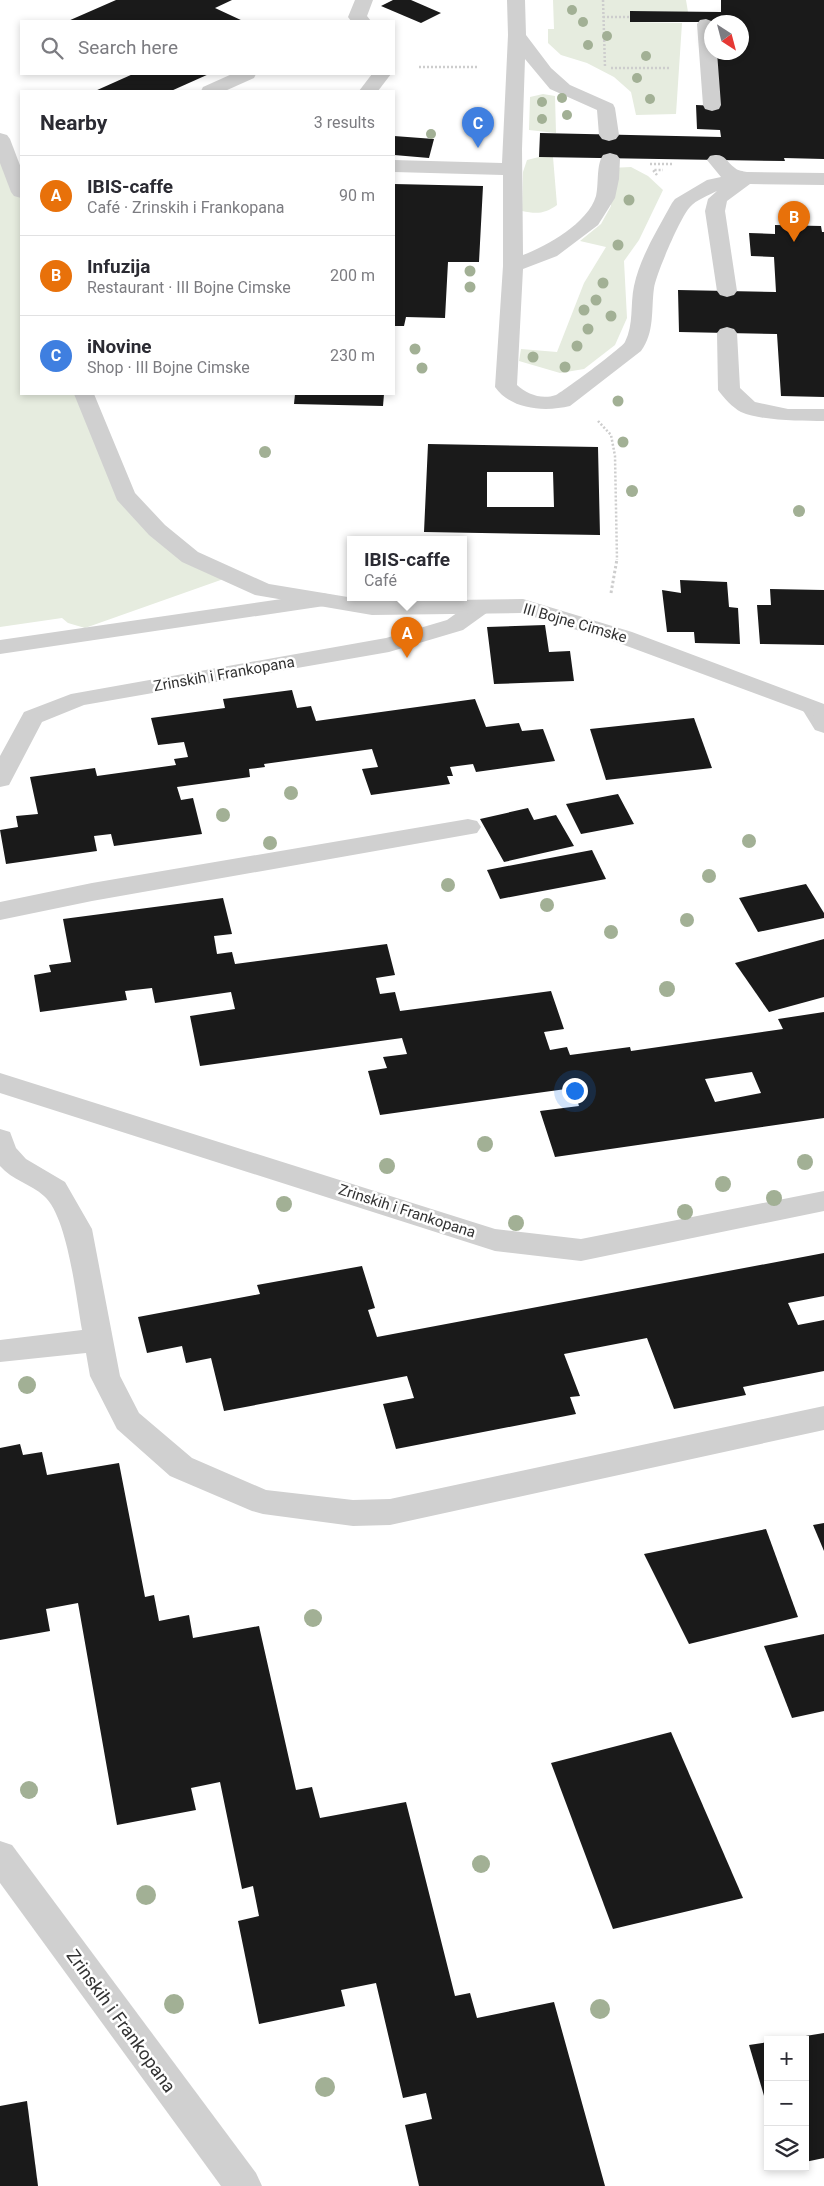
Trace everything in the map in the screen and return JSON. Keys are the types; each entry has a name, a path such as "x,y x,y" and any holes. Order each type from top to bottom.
{"street":[{"path":"361,20 357,17 364,0"},
{"path":"516,0 517,35 512,169 513,266 506,387 518,397 540,403 562,401 634,347 643,320 644,287 653,259 682,203 714,184 747,178 824,179"},
{"path":"705,14 712,106"},
{"path":"517,35 546,73 562,89 596,101 606,108 609,135"},
{"path":"212,90 245,75"},
{"path":"369,90 381,75"},
{"path":"0,139 20,189"},
{"path":"513,266 550,252 591,221 604,198 610,179 610,159"},
{"path":"714,184 719,162 730,174 747,178"},
{"path":"395,166 512,169"},
{"path":"727,291 714,211 718,199 747,178"},
{"path":"727,333 729,390 748,407 788,415 824,415"},
{"name":"III Bojne Cimske","path":"84,395 125,495 158,530 190,556 263,590 372,608 523,606 677,656 821,715"},
{"path":"0,647 323,600"},
{"name":"Zrinskih i Frankopana","path":"0,779 33,717 79,699 389,645 456,625 480,607"},
{"path":"0,911 92,892 468,827"},
{"name":"Zrinskih i Frankopana","path":"0,1082 495,1240 581,1250 824,1201"},
{"path":"0,1139 2,1151 16,1166 55,1189 78,1229 105,1376 128,1421 181,1467 263,1502 353,1513 390,1512 824,1418"},
{"path":"0,1351 98,1340"},
{"name":"Zrinskih i Frankopana","path":"0,1856 243,2186"}],"path":[{"path":"603,0 605,68 709,68"},
{"path":"603,17 630,17"},
{"path":"412,67 516,68"},
{"path":"562,401 583,410 611,434 614,456 616,562 611,598 600,630"}],"shaded area":[{"path":"553,0 686,0 688,12 630,11 630,22 682,23 676,114 636,115 631,92 614,77 587,63 561,55 548,43 548,29 554,29"},
{"path":"543,94 555,96 556,133 529,130 530,97"},
{"path":"0,139 20,189 20,395 84,395 125,495 157,530 232,576 85,628 68,623 62,618 0,627"},
{"path":"539,157 553,157 557,205 540,212 522,211 523,172 527,160"},
{"path":"631,167 648,176 663,190 639,240 624,261 627,318 615,345 584,369 560,373 519,361 521,349 557,352 584,283 606,247 580,241 601,224 611,206 610,168"}],"building":[{"path":"116,0 232,0 215,8 241,20 70,20"},
{"path":"393,0 411,0 441,13 421,23 381,6"},
{"path":"721,0 824,0 824,159 784,158 785,161 539,157 540,133 721,137 720,130 697,129 696,105 718,106 716,60 749,60 749,15 704,15 704,22 630,22 630,11 721,12"},
{"path":"131,75 207,75 173,90 97,90"},
{"path":"395,136 434,139 429,158 395,155"},
{"path":"395,184 483,186 479,262 448,262 445,318 406,317 404,326 395,326"},
{"path":"775,225 821,226 822,232 824,232 824,397 781,396 777,334 679,332 678,290 776,292 774,257 751,256 749,233 775,234"},
{"path":"295,395 384,395 383,406 294,404"},
{"path":"428,444 598,447 600,535 424,532","holes":["487,472 553,472 554,507 487,507"]},
{"path":"680,580 727,582 729,607 738,608 740,644 695,643 694,632 667,632 662,590 681,593"},
{"path":"770,589 824,590 824,645 760,644 757,605 771,605"},
{"path":"545,625 549,652 570,651 574,681 494,684 487,627"},
{"path":"292,690 297,708 311,706 316,721 475,699 486,727 519,723 522,731 543,729 555,761 476,772 473,764 450,767 453,776 447,776 450,784 371,795 362,769 378,767 372,749 264,764 265,767 249,769 250,777 177,787 181,800 193,798 202,834 114,846 111,834 94,836 97,851 6,864 0,830 18,827 16,816 38,814 30,777 95,768 97,776 176,765 174,759 188,757 184,742 158,745 151,718 225,708 223,699"},
{"path":"694,718 712,768 606,780 590,729"},
{"path":"618,794 634,824 581,834 566,804"},
{"path":"528,808 534,820 556,815 574,846 504,862 480,819"},
{"path":"592,850 606,879 500,899 487,870"},
{"path":"806,884 824,913 824,918 758,932 739,898"},
{"path":"223,898 232,934 214,936 217,954 232,952 235,964 387,944 395,975 376,978 380,994 395,992 400,1011 551,991 564,1029 544,1032 550,1050 567,1047 570,1055 630,1047 631,1051 783,1029 778,1019 824,1012 824,1118 555,1157 540,1111 579,1106 573,1088 380,1115 368,1071 387,1068 383,1057 407,1054 402,1038 200,1066 190,1016 235,1009 231,992 155,1003 152,988 125,991 127,1000 40,1012 34,975 51,972 49,965 71,962 63,919","holes":["752,1072 761,1093 715,1102 705,1079"]},
{"path":"824,939 824,997 769,1012 735,963"},
{"path":"824,1253 824,1296 788,1303 798,1325 824,1320 824,1371 743,1387 746,1395 674,1409 647,1338 564,1354 580,1396 570,1397 576,1414 396,1449 383,1404 414,1398 407,1376 224,1411 211,1358 186,1363 182,1346 147,1353 138,1317 260,1294 257,1285 362,1266 375,1308 368,1310 377,1337"},
{"path":"20,1444 23,1455 42,1452 47,1475 119,1463 145,1597 154,1595 159,1621 189,1615 193,1638 259,1626 296,1790 312,1787 320,1818 406,1802 455,1996 470,1993 477,2018 554,2002 605,2186 419,2186 405,2125 432,2119 426,2093 403,2098 376,1983 341,1990 345,2006 259,2024 238,1921 259,1916 253,1886 242,1889 220,1782 191,1788 196,1810 117,1825 78,1603 46,1609 50,1631 0,1640 0,1448"},
{"path":"824,1523 824,1551 813,1525"},
{"path":"766,1529 798,1617 689,1644 644,1554"},
{"path":"824,1634 824,1711 792,1718 764,1646"},
{"path":"671,1732 743,1898 613,1929 551,1763"},
{"path":"824,2033 824,2158 809,2161 809,2036 806,2036"},
{"path":"764,2043 764,2096 749,2045"},
{"path":"27,2101 38,2186 0,2186 0,2106"}],"place":[{"name":"iNovine","path":"478,148"},
{"name":"Infuzija","path":"794,242"},
{"name":"IBIS-caffe","path":"407,658"}]}
